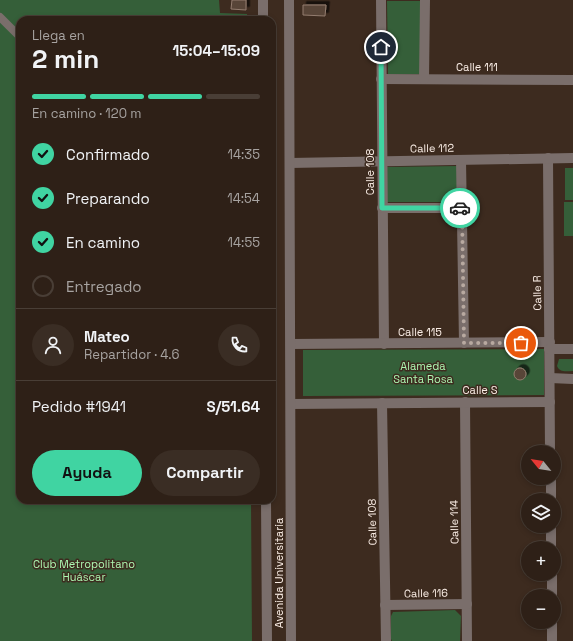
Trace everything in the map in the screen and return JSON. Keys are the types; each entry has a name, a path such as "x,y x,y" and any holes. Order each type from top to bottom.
{"street":[{"path":"263,0 263,16"},
{"name":"Avenida Universitaria","path":"289,0 292,641"},
{"name":"Calle 108","path":"381,0 384,344"},
{"path":"424,0 424,79"},
{"name":"Calle 111","path":"381,79 573,80"},
{"name":"Calle R","path":"548,158 550,445"},
{"name":"Calle 112","path":"290,163 573,158"},
{"path":"462,160 464,343"},
{"path":"382,208 462,208"},
{"name":"Calle 115","path":"291,344 464,343 550,346 573,349"},
{"path":"550,378 573,379"},
{"name":"Calle 114","path":"465,402 467,641"},
{"name":"Calle S","path":"291,404 550,402"},
{"name":"Calle 108","path":"382,403 386,641"},
{"name":"Avenida Universitaria","path":"266,504 267,641"},
{"name":"Calle 116","path":"385,605 467,604"},
{"path":"552,629 552,641"}],"lane":[{"path":"0,17 16,34"}],"green space":[{"name":"Club Metropolitano Huáscar","path":"0,0 219,0 220,13 247,14 247,16 16,16 16,504 251,504 252,641 0,641"},
{"path":"387,1 421,1 422,74 388,74"},
{"path":"459,166 459,202 387,202 387,167"},
{"path":"565,168 573,168 573,200 565,200"},
{"path":"564,202 573,202 573,236 564,236"},
{"name":"Alameda Santa Rosa","path":"544,349 544,395 303,396 303,350"},
{"path":"559,359 573,359 573,371 560,370 557,366"},
{"path":"455,610 461,616 460,641 392,641 391,639 391,616 393,612"}],"building":[{"path":"232,0 246,0 246,10 231,9"},
{"path":"303,5 326,5 325,16 303,15"},
{"path":"520,368 524,370 526,374 524,378 520,380 516,378 514,374 516,370"}],"way so far":[{"path":"460,208 462,208 464,343 521,343"}],"route":[{"path":"381,47 382,208 460,208"}]}
